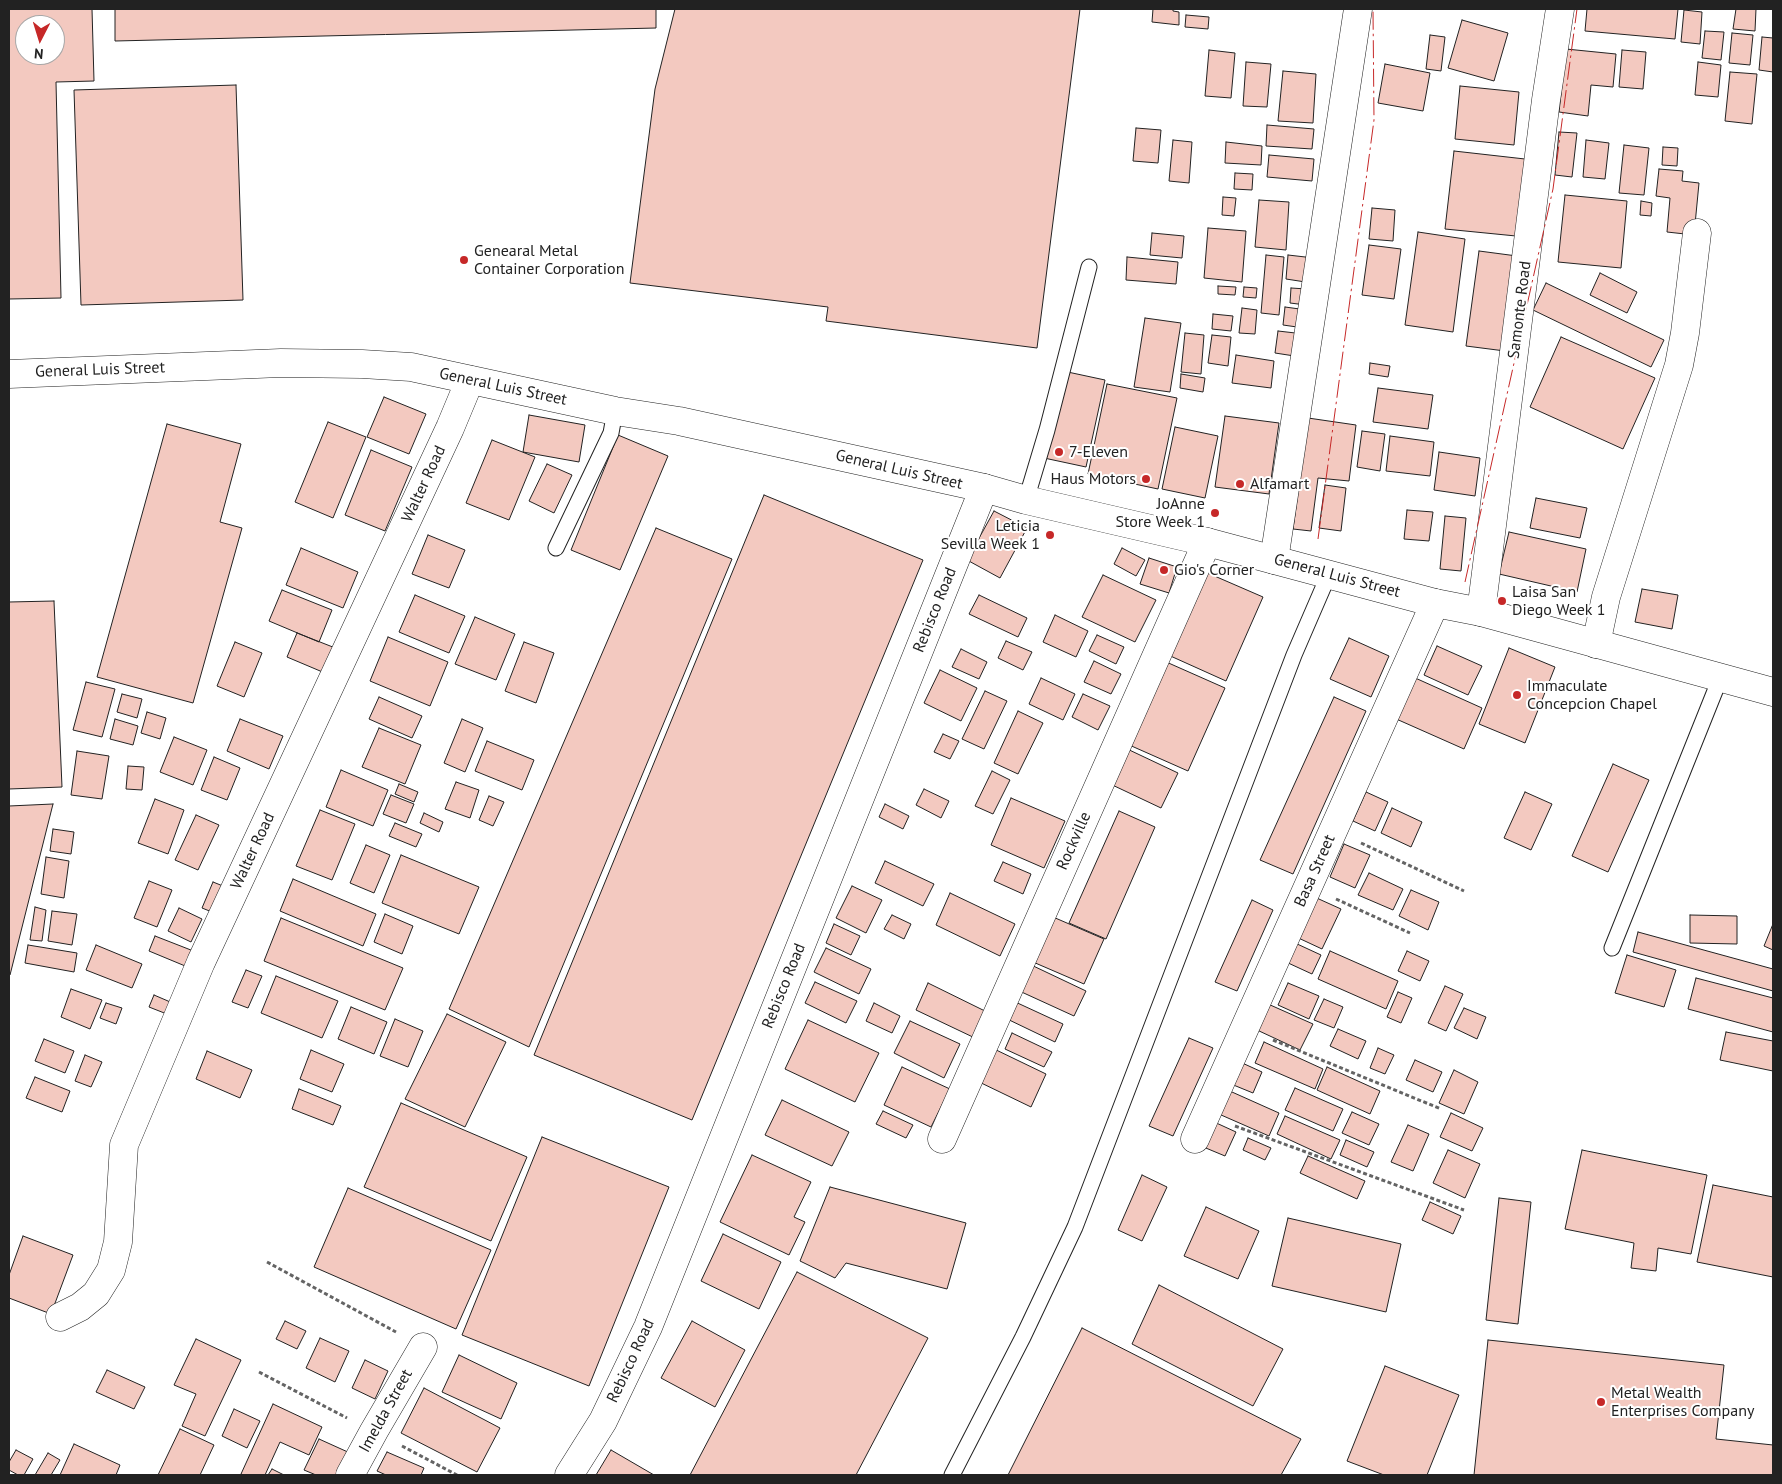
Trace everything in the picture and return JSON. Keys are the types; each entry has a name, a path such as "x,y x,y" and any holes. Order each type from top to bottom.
{"street":[{"path":"1274,560 1358,9"},
{"name":"Samonte Road","path":"1481,612 1546,100 1560,9"},
{"path":"1596,644 1609,589 1679,365 1685,333 1697,233"},
{"name":"General Luis Street","path":"9,374 281,363 411,367 614,411 679,421 984,488 1026,500 1207,542 1436,603 1481,612 1773,692"},
{"name":"Walter Road","path":"60,1317 80,1307 96,1294 111,1270 118,1242 124,1146 206,953 450,428 470,380"},
{"name":"Rebisco Road","path":"569,1475 603,1421 648,1327 984,488"},
{"name":"Rockville","path":"942,1139 1207,542"},
{"name":"Basa Street","path":"1194,1140 1436,603"},
{"name":"Imelda Street","path":"350,1475 422,1347"}],"lane":[{"path":"1026,500 1047,430 1089,267"},
{"path":"556,548 611,433 614,411"},
{"path":"952,1475 1023,1337 1075,1227 1291,664 1329,574"},
{"path":"1612,948 1720,676"}],"path":[{"path":"1333,831 1464,891"},
{"path":"1308,886 1410,933"},
{"path":"1245,1028 1441,1109"},
{"path":"1206,1115 1464,1210"},
{"path":"267,1262 422,1347"}],"building":[{"path":"9,9 92,9 94,81 56,82 61,298 9,299"},
{"path":"115,9 656,9 656,28 115,41"},
{"path":"675,9 1080,9 1037,348 826,321 828,307 630,283 655,89"},
{"path":"1153,9 1173,9 1173,11 1179,12 1179,25 1152,22"},
{"path":"1587,9 1678,9 1675,39 1585,31"},
{"path":"1736,9 1756,9 1755,31 1733,29"},
{"path":"1684,10 1702,12 1700,44 1681,42"},
{"path":"1186,15 1209,17 1208,29 1185,27"},
{"path":"1462,20 1508,33 1494,81 1448,68"},
{"path":"1705,31 1724,32 1721,60 1702,58"},
{"path":"1732,33 1753,35 1750,65 1729,63"},
{"path":"1430,35 1445,37 1441,71 1426,69"},
{"path":"1762,37 1773,38 1773,72 1759,70"},
{"path":"1566,49 1616,54 1613,87 1591,85 1588,116 1559,112"},
{"path":"1209,50 1235,53 1231,98 1205,96"},
{"path":"1622,50 1646,52 1643,89 1619,87"},
{"path":"1246,62 1271,64 1267,107 1243,106"},
{"path":"1698,62 1721,65 1718,97 1695,95"},
{"path":"1385,64 1430,73 1423,111 1378,103"},
{"path":"1283,71 1316,74 1313,123 1278,121"},
{"path":"1730,72 1757,74 1752,124 1725,121"},
{"path":"236,85 243,300 81,305 74,90"},
{"path":"1460,86 1519,92 1514,145 1455,139"},
{"path":"1267,125 1314,129 1312,149 1266,146"},
{"path":"1136,128 1161,130 1158,163 1133,161"},
{"path":"1559,132 1577,133 1572,177 1555,175"},
{"path":"1173,140 1192,142 1189,183 1169,181"},
{"path":"1586,140 1609,143 1605,179 1583,177"},
{"path":"1226,142 1262,146 1261,165 1225,163"},
{"path":"1624,145 1649,148 1644,195 1619,193"},
{"path":"1663,147 1678,148 1677,166 1662,165"},
{"path":"1454,151 1525,159 1516,236 1445,229"},
{"path":"1269,155 1314,159 1312,181 1267,177"},
{"path":"1659,169 1683,171 1682,181 1699,183 1694,235 1667,232 1670,198 1656,196"},
{"path":"1235,173 1253,174 1252,190 1234,189"},
{"path":"1565,195 1627,201 1621,268 1558,262"},
{"path":"1223,197 1236,198 1234,216 1222,215"},
{"path":"1259,200 1289,202 1286,250 1255,247"},
{"path":"1641,201 1652,203 1651,216 1640,215"},
{"path":"1372,208 1395,210 1393,241 1369,239"},
{"path":"1208,228 1246,231 1242,282 1204,278"},
{"path":"1418,232 1465,239 1453,332 1405,325"},
{"path":"1152,233 1184,236 1182,258 1150,255"},
{"path":"1369,245 1401,249 1394,299 1362,295"},
{"path":"1479,251 1517,256 1505,351 1466,346"},
{"path":"1266,255 1284,257 1279,315 1261,313"},
{"path":"1288,255 1314,258 1312,283 1286,279"},
{"path":"1127,257 1178,262 1176,284 1126,280"},
{"path":"1600,273 1637,292 1627,313 1590,295"},
{"path":"1546,283 1664,340 1651,367 1533,310"},
{"path":"1218,286 1236,287 1235,295 1218,294"},
{"path":"1244,287 1257,288 1256,298 1243,297"},
{"path":"1291,288 1307,289 1306,305 1290,303"},
{"path":"1285,307 1307,310 1304,328 1283,325"},
{"path":"1242,308 1257,310 1255,334 1239,333"},
{"path":"1213,314 1233,316 1231,331 1212,329"},
{"path":"1145,318 1181,323 1170,392 1134,387"},
{"path":"1278,331 1304,334 1301,357 1275,353"},
{"path":"1185,333 1204,335 1201,374 1181,372"},
{"path":"1212,335 1231,337 1228,366 1208,363"},
{"path":"1561,337 1655,378 1623,449 1530,407"},
{"path":"1236,355 1274,361 1271,388 1232,383"},
{"path":"1370,363 1390,366 1388,377 1369,374"},
{"path":"1063,371 1105,380 1086,467 1044,458"},
{"path":"1181,374 1205,378 1203,392 1180,388"},
{"path":"1107,384 1177,398 1158,489 1088,474"},
{"path":"1378,388 1433,395 1428,429 1373,422"},
{"path":"384,397 426,414 409,454 367,437"},
{"path":"529,415 585,425 579,462 523,452"},
{"path":"1225,416 1279,423 1269,494 1215,487"},
{"path":"1308,418 1356,425 1349,481 1318,478 1311,531 1293,529"},
{"path":"328,422 366,437 333,518 295,502"},
{"path":"167,424 241,444 220,522 242,528 193,703 97,677"},
{"path":"1175,427 1218,436 1205,498 1162,489"},
{"path":"1362,431 1385,434 1380,471 1357,467"},
{"path":"618,435 668,456 620,570 571,550"},
{"path":"1390,436 1434,442 1430,476 1386,471"},
{"path":"492,440 535,457 509,520 466,503"},
{"path":"371,450 412,467 385,531 345,515"},
{"path":"1439,452 1480,458 1475,496 1434,490"},
{"path":"547,464 572,475 554,513 529,501"},
{"path":"1325,485 1346,488 1341,531 1319,528"},
{"path":"764,495 923,560 692,1120 534,1055"},
{"path":"1536,498 1587,508 1580,538 1530,528"},
{"path":"1407,510 1433,512 1429,541 1404,539"},
{"path":"994,511 1027,528 1000,578 967,560"},
{"path":"1445,516 1466,518 1461,571 1440,569"},
{"path":"656,528 732,559 529,1047 449,1009"},
{"path":"1509,532 1586,549 1577,592 1499,574"},
{"path":"428,535 465,550 449,588 412,574"},
{"path":"301,548 358,572 343,608 286,585"},
{"path":"1122,548 1145,560 1136,576 1114,564"},
{"path":"1149,558 1177,567 1169,593 1140,584"},
{"path":"1203,571 1263,597 1226,681 1166,654"},
{"path":"1103,575 1156,600 1135,642 1082,617"},
{"path":"1642,589 1678,595 1672,629 1635,622"},
{"path":"282,590 332,610 319,642 269,621"},
{"path":"415,595 465,616 449,653 399,632"},
{"path":"979,595 1027,618 1018,637 969,614"},
{"path":"54,601 62,787 9,789 9,602"},
{"path":"1055,615 1088,631 1076,657 1043,642"},
{"path":"475,617 515,634 496,680 455,664"},
{"path":"297,633 343,651 332,676 287,657"},
{"path":"1097,635 1124,647 1116,664 1089,651"},
{"path":"388,637 448,662 430,706 370,681"},
{"path":"1349,638 1389,656 1371,697 1330,679"},
{"path":"1006,641 1032,652 1023,670 998,658"},
{"path":"235,642 262,653 244,697 217,686"},
{"path":"524,642 554,653 536,703 505,691"},
{"path":"1437,646 1482,666 1468,695 1424,675"},
{"name":"Immaculate Concepcion Chapel","path":"1509,648 1555,667 1525,743 1479,724"},
{"path":"961,649 987,662 979,679 952,667"},
{"path":"1094,661 1121,674 1111,694 1084,682"},
{"path":"1164,661 1225,688 1188,771 1127,744"},
{"path":"940,670 977,688 961,721 924,703"},
{"path":"1413,677 1482,708 1464,749 1394,718"},
{"path":"1041,678 1075,694 1063,720 1029,704"},
{"path":"86,682 115,689 102,737 73,730"},
{"path":"985,691 1007,701 984,749 962,739"},
{"path":"122,694 142,699 137,718 117,712"},
{"path":"1083,694 1110,706 1098,730 1072,717"},
{"path":"379,697 422,716 412,738 369,719"},
{"path":"1334,697 1366,711 1293,874 1260,860"},
{"path":"1018,711 1043,723 1018,774 994,763"},
{"path":"147,712 166,718 160,739 141,733"},
{"path":"115,719 138,726 133,745 110,739"},
{"path":"240,719 283,736 269,769 227,751"},
{"path":"462,719 483,728 465,772 444,763"},
{"path":"379,728 421,745 405,784 362,767"},
{"path":"943,734 959,741 950,759 934,752"},
{"path":"174,737 207,750 193,785 160,772"},
{"path":"487,741 534,760 522,790 475,771"},
{"path":"1123,747 1178,773 1161,808 1106,782"},
{"path":"77,751 109,756 102,799 71,795"},
{"path":"214,757 240,768 227,800 201,790"},
{"path":"1613,764 1649,780 1608,872 1572,856"},
{"path":"128,766 144,767 142,790 126,789"},
{"path":"341,770 388,790 373,826 326,807"},
{"path":"992,771 1010,780 993,814 975,806"},
{"path":"456,782 479,790 470,818 445,809"},
{"path":"399,784 418,792 414,802 395,794"},
{"path":"924,789 949,801 941,818 916,805"},
{"path":"1366,792 1388,802 1375,831 1353,821"},
{"path":"1525,792 1552,804 1531,850 1504,838"},
{"path":"391,795 414,804 406,823 383,814"},
{"path":"489,796 504,802 493,826 479,820"},
{"path":"1011,798 1065,821 1044,868 991,845"},
{"path":"155,799 184,810 168,854 138,843"},
{"path":"53,804 10,975 9,975 9,806"},
{"path":"885,804 909,816 903,829 879,817"},
{"path":"1392,808 1422,822 1411,847 1381,833"},
{"path":"320,810 355,824 332,880 296,866"},
{"path":"1119,811 1155,827 1106,939 1069,923"},
{"path":"424,813 443,822 439,832 420,823"},
{"path":"196,815 219,825 198,870 175,860"},
{"path":"395,823 422,834 416,847 389,836"},
{"path":"53,829 74,832 71,854 50,851"},
{"path":"1344,844 1370,855 1355,888 1330,877"},
{"path":"366,845 390,855 374,893 350,883"},
{"path":"401,855 479,887 459,934 382,903"},
{"path":"46,857 69,861 64,898 41,894"},
{"path":"885,861 934,884 923,906 875,883"},
{"path":"1003,862 1031,874 1023,894 994,881"},
{"path":"1369,873 1403,889 1393,910 1358,895"},
{"path":"293,879 376,914 363,946 280,911"},
{"path":"149,881 172,890 157,927 134,918"},
{"path":"213,882 228,888 217,914 202,908"},
{"path":"852,886 882,900 866,933 836,918"},
{"path":"1411,890 1439,902 1428,930 1399,916"},
{"path":"950,893 1015,924 1000,956 936,925"},
{"path":"1310,895 1341,909 1322,949 1292,935"},
{"path":"1252,900 1273,910 1237,991 1215,982"},
{"path":"35,907 46,910 42,941 30,940"},
{"path":"179,908 202,919 191,942 168,931"},
{"path":"52,911 77,914 72,945 48,941"},
{"path":"385,914 413,926 402,954 374,942"},
{"path":"892,915 911,924 904,939 884,929"},
{"path":"1690,915 1737,916 1737,944 1690,943"},
{"path":"1053,917 1104,939 1084,984 1033,962"},
{"path":"281,918 403,968 385,1010 264,961"},
{"path":"834,924 860,936 851,955 826,943"},
{"path":"1773,924 1773,950 1764,946"},
{"path":"1638,932 1773,969 1773,991 1633,952"},
{"path":"155,936 196,952 190,968 149,951"},
{"path":"1295,943 1321,955 1312,974 1286,962"},
{"path":"28,945 77,953 74,972 25,963"},
{"path":"96,945 142,964 132,988 86,970"},
{"path":"826,948 871,969 859,994 814,972"},
{"path":"1330,951 1398,981 1386,1009 1318,979"},
{"path":"1407,951 1429,961 1420,981 1398,971"},
{"path":"1627,955 1676,970 1664,1007 1615,993"},
{"path":"1027,963 1086,991 1074,1016 1015,989"},
{"path":"246,970 262,976 248,1008 232,1002"},
{"path":"276,976 338,1001 322,1038 261,1013"},
{"path":"1696,978 1773,998 1773,1032 1688,1009"},
{"path":"815,982 857,1001 846,1023 805,1003"},
{"path":"928,983 989,1013 977,1039 916,1010"},
{"path":"1288,983 1319,996 1309,1019 1278,1005"},
{"path":"1445,986 1463,994 1446,1031 1428,1023"},
{"path":"71,989 102,1000 90,1029 61,1017"},
{"path":"1398,992 1412,998 1401,1023 1387,1017"},
{"path":"154,995 182,1007 177,1018 149,1007"},
{"path":"1324,999 1343,1007 1334,1028 1314,1020"},
{"path":"1011,1000 1063,1024 1055,1042 1003,1017"},
{"path":"106,1003 122,1008 116,1024 100,1018"},
{"path":"874,1003 900,1016 892,1033 866,1021"},
{"path":"1268,1004 1313,1024 1300,1050 1257,1030"},
{"path":"351,1007 387,1022 374,1054 338,1039"},
{"path":"1464,1008 1486,1017 1477,1039 1454,1028"},
{"path":"447,1014 506,1042 465,1127 405,1099"},
{"path":"395,1019 423,1031 408,1067 380,1056"},
{"path":"808,1020 879,1053 855,1102 785,1069"},
{"path":"910,1021 960,1044 944,1078 894,1053"},
{"path":"1338,1029 1366,1041 1358,1059 1330,1046"},
{"path":"1726,1032 1773,1041 1773,1071 1720,1060"},
{"path":"1012,1033 1052,1052 1044,1067 1005,1049"},
{"path":"1189,1038 1213,1048 1173,1136 1149,1126"},
{"path":"44,1039 74,1051 65,1073 35,1061"},
{"path":"1264,1042 1323,1069 1315,1089 1255,1063"},
{"path":"990,1047 1046,1074 1031,1107 975,1080"},
{"path":"1378,1048 1394,1055 1385,1074 1370,1068"},
{"path":"311,1050 344,1064 332,1092 300,1079"},
{"path":"207,1051 252,1070 240,1098 196,1079"},
{"path":"85,1055 102,1062 91,1087 75,1081"},
{"path":"1415,1060 1442,1072 1433,1092 1406,1080"},
{"path":"1240,1062 1262,1072 1253,1093 1231,1084"},
{"path":"902,1067 950,1089 931,1127 884,1105"},
{"path":"1327,1067 1380,1091 1370,1114 1317,1090"},
{"path":"1454,1070 1478,1082 1464,1114 1439,1103"},
{"path":"35,1077 70,1091 62,1112 26,1098"},
{"path":"1223,1088 1279,1113 1269,1136 1212,1111"},
{"path":"1295,1088 1343,1109 1333,1131 1285,1110"},
{"path":"299,1089 341,1106 333,1125 292,1109"},
{"path":"782,1100 849,1132 832,1166 765,1135"},
{"path":"401,1103 527,1157 491,1241 364,1187"},
{"path":"883,1111 913,1125 906,1138 876,1124"},
{"path":"1352,1112 1379,1124 1369,1145 1342,1133"},
{"path":"1451,1113 1483,1128 1472,1151 1440,1137"},
{"path":"1285,1116 1340,1140 1331,1159 1277,1134"},
{"path":"1212,1121 1236,1132 1225,1156 1201,1146"},
{"path":"1408,1125 1429,1134 1413,1171 1391,1162"},
{"path":"542,1137 669,1187 589,1386 462,1335"},
{"path":"1248,1138 1271,1148 1265,1160 1243,1150"},
{"path":"1346,1140 1374,1152 1367,1167 1340,1155"},
{"path":"1448,1150 1480,1164 1465,1198 1433,1183"},
{"path":"1582,1150 1707,1175 1691,1254 1658,1248 1656,1271 1631,1268 1634,1243 1565,1229"},
{"path":"752,1155 811,1182 794,1217 805,1222 789,1255 720,1222"},
{"path":"1308,1156 1365,1181 1357,1199 1300,1173"},
{"path":"1142,1175 1167,1187 1142,1241 1118,1230"},
{"path":"1713,1185 1773,1197 1773,1277 1697,1262"},
{"path":"830,1187 966,1223 947,1289 846,1263 835,1278 800,1261"},
{"path":"348,1188 491,1250 456,1329 314,1267"},
{"path":"1499,1198 1531,1202 1518,1324 1486,1320"},
{"path":"1430,1202 1461,1216 1453,1234 1422,1220"},
{"path":"1206,1207 1259,1231 1238,1279 1184,1256"},
{"path":"1288,1218 1401,1244 1386,1312 1272,1286"},
{"path":"723,1234 781,1262 759,1309 701,1281"},
{"path":"23,1236 73,1255 51,1314 9,1298 9,1275"},
{"path":"797,1272 928,1338 856,1475 690,1475"},
{"path":"1159,1285 1283,1349 1253,1406 1132,1344"},
{"path":"285,1321 306,1331 297,1349 276,1339"},
{"path":"692,1321 745,1350 715,1407 661,1378"},
{"path":"1082,1328 1301,1439 1281,1475 1008,1475"},
{"path":"320,1338 349,1351 335,1382 306,1368"},
{"path":"196,1339 241,1360 205,1436 182,1426 196,1394 174,1385"},
{"name":"Metal Wealth Enterprises Company","path":"1488,1340 1724,1365 1716,1439 1773,1445 1773,1475 1474,1475"},
{"path":"459,1355 517,1383 501,1419 442,1392"},
{"path":"365,1360 388,1371 375,1399 352,1388"},
{"path":"1385,1366 1459,1395 1427,1475 1384,1475 1347,1461"},
{"path":"107,1370 145,1387 134,1409 96,1392"},
{"path":"424,1388 500,1428 477,1472 401,1433"},
{"path":"273,1404 322,1427 309,1455 280,1442 265,1475 241,1474"},
{"path":"234,1409 260,1421 247,1448 222,1436"},
{"path":"180,1429 214,1445 200,1475 158,1475"},
{"path":"319,1439 350,1453 340,1475 316,1475 304,1470"},
{"path":"74,1444 120,1465 116,1475 60,1475"},
{"path":"16,1450 33,1459 24,1475 18,1475 9,1470 9,1462"},
{"path":"611,1450 654,1475 596,1475"},
{"path":"387,1452 424,1468 421,1475 386,1475 377,1471"},
{"path":"48,1453 60,1460 51,1475 35,1475"},
{"path":"272,1469 284,1475 268,1475"}],"power":[{"path":"1318,539 1374,120 1373,9"},
{"path":"1465,582 1553,189 1577,9"}],"place":[{"name":"Genearal Metal Container Corporation","path":"464,260"},
{"name":"7-Eleven","path":"1059,452"},
{"name":"Haus Motors","path":"1146,479"},
{"name":"Alfamart","path":"1240,484"},
{"name":"JoAnne Store Week 1","path":"1215,513"},
{"name":"Leticia Sevilla Week 1","path":"1050,535"},
{"name":"Gio's Corner","path":"1164,570"},
{"name":"Laisa San Diego Week 1","path":"1502,601"},
{"name":"Immaculate Concepcion Chapel","path":"1517,695"},
{"name":"Metal Wealth Enterprises Company","path":"1601,1402"}]}
